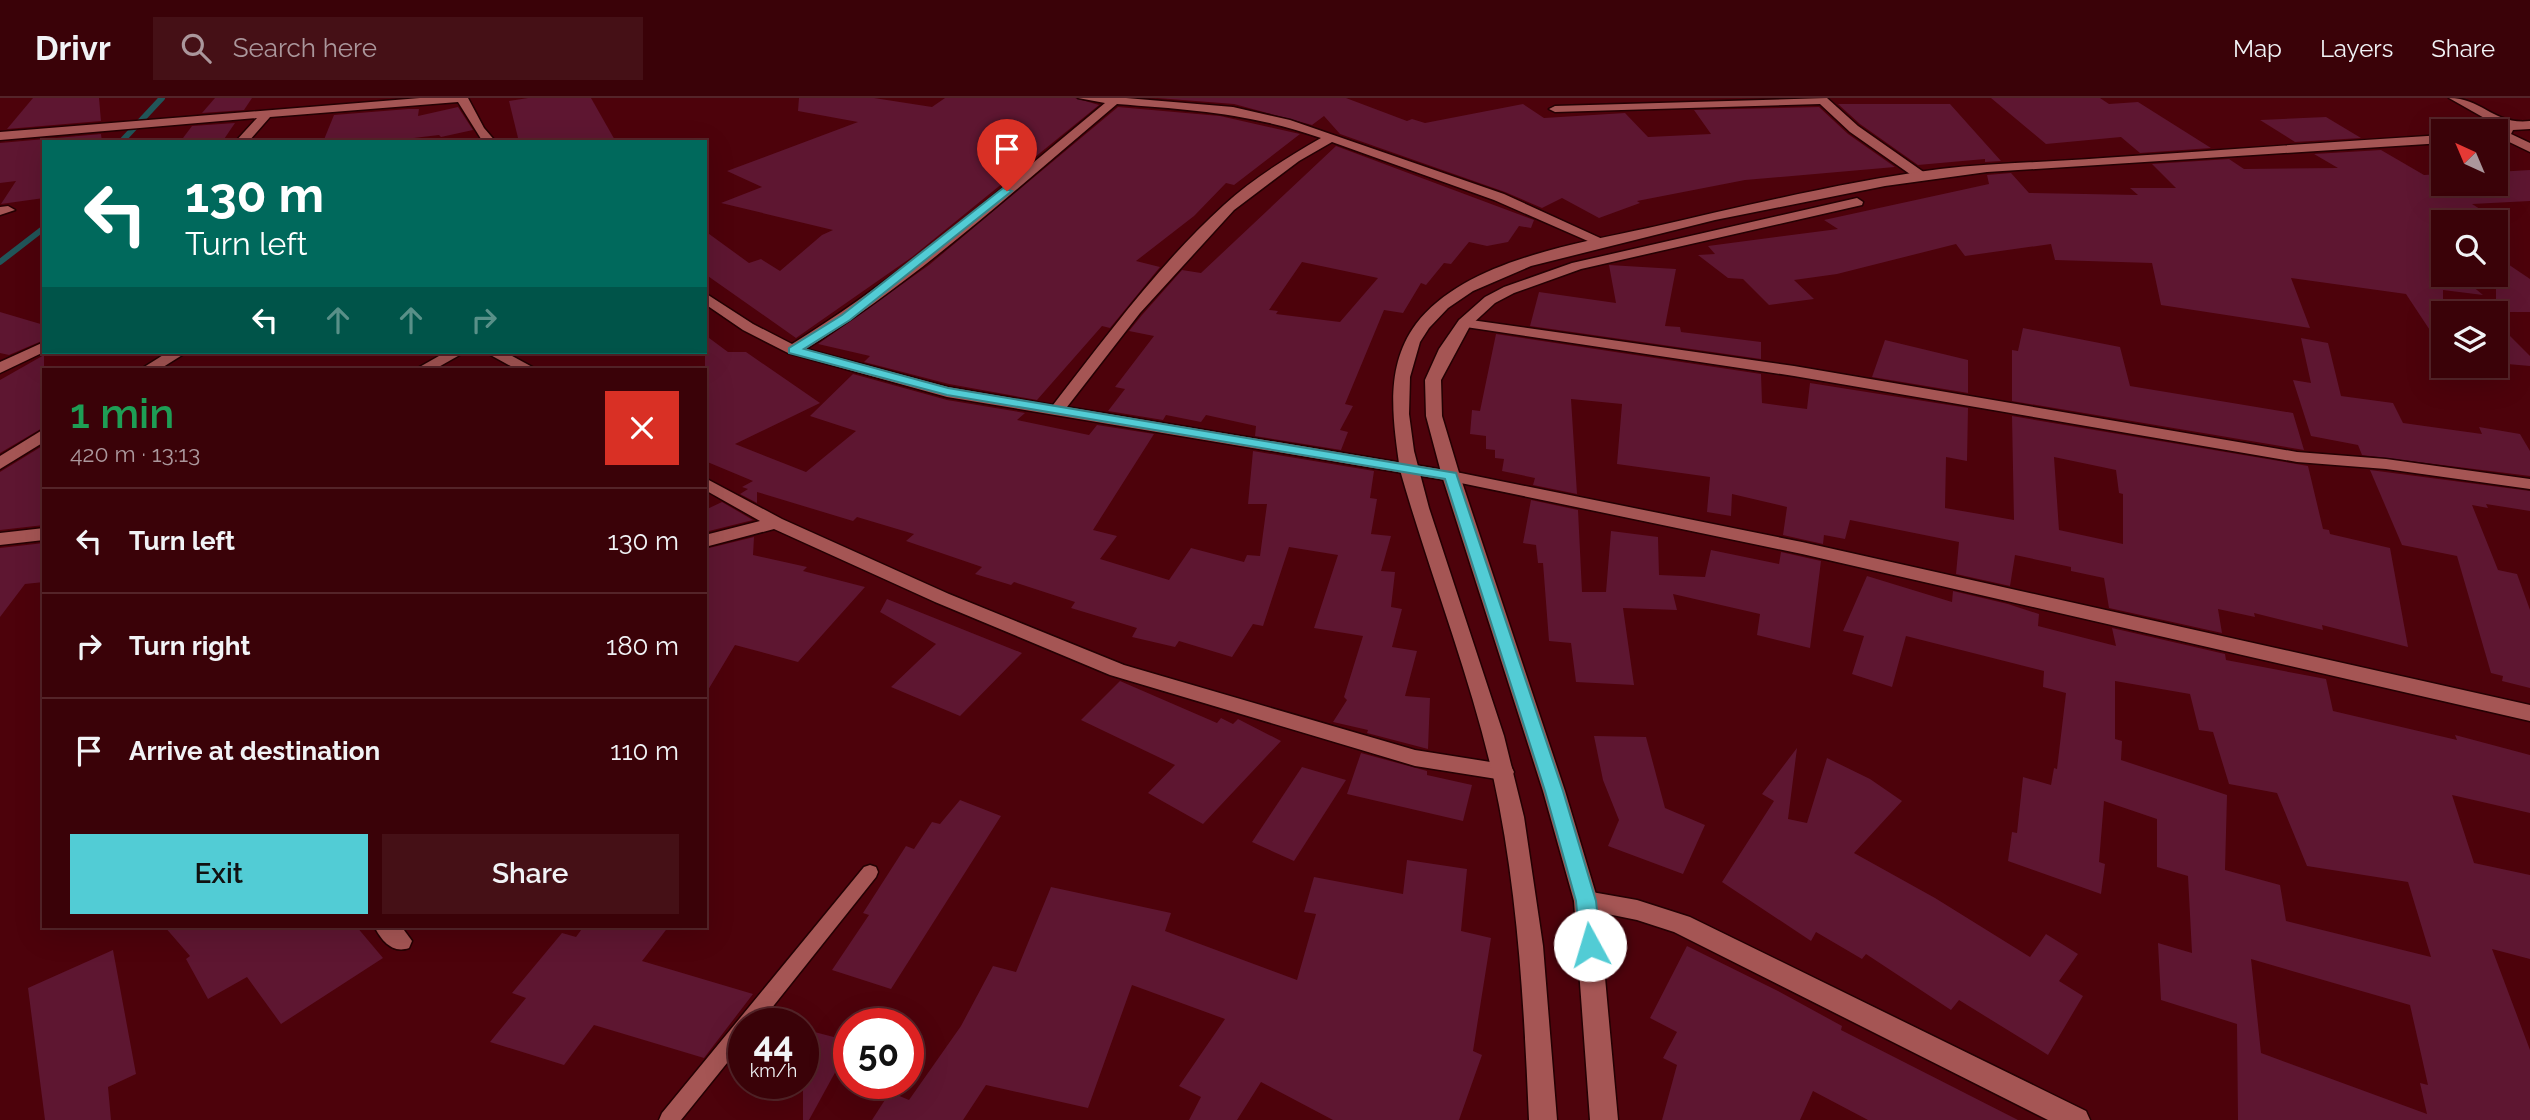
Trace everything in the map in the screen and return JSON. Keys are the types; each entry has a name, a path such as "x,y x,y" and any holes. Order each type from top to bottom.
{"street":[{"path":"0,136 462,98 478,130 488,140"},
{"path":"1084,98 1233,110 1286,122 1499,197 1602,242"},
{"path":"2455,98 2485,119"},
{"path":"2475,98 2529,125"},
{"path":"1555,109 1822,100 1854,129 1922,176"},
{"path":"793,350 846,317 920,261 1114,101"},
{"path":"243,140 268,114"},
{"path":"2508,131 2529,125"},
{"path":"2508,135 2529,147"},
{"path":"1056,411 1135,310 1229,206 1295,158 1333,137"},
{"path":"1543,1120 1535,963 1522,861 1503,772 1409,470 1401,421 1400,380 1413,340 1424,324 1438,310 1483,280 1602,242 1922,176 2431,140"},
{"path":"2508,148 2529,147"},
{"path":"1604,1120 1586,901 1554,791 1434,416 1433,380 1447,349 1464,323 1490,300 1553,272 1788,216 1948,185 2431,153"},
{"path":"707,298 748,327 793,350 947,391 1451,476 1802,548 2530,713"},
{"path":"1464,323 1912,390 2102,426 2297,457 2386,464 2530,484"},
{"path":"0,368 42,347"},
{"path":"151,368 175,354"},
{"path":"426,368 453,354"},
{"path":"496,354 526,368"},
{"path":"0,464 42,435"},
{"path":"707,483 776,523 942,598 1116,670 1415,758 1503,772"},
{"path":"707,540 776,523"},
{"path":"0,539 42,534"},
{"path":"1586,901 1637,910 1681,924 2076,1120"}],"lane":[{"path":"760,1008 870,872"},
{"path":"669,1120 728,1047"}],"building":[{"path":"33,98 99,98 101,121 7,129"},
{"path":"215,98 252,98 244,110 202,113"},
{"path":"528,98 591,98 615,140 519,140 509,101"},
{"path":"799,98 874,98 932,107 945,98 1075,98 1099,105 912,257 796,338 707,275 707,232 749,263 761,259 780,271 822,235 833,230 721,203 762,187 727,171 858,122 798,111"},
{"path":"1157,98 1346,98 1407,121 1412,119 1425,123 1523,104 1544,118 1625,113 1648,137 1711,134 1694,110 1819,107 1848,134 1895,167 1745,180 1637,201 1640,203 1599,218 1562,198 1542,208 1505,192 1340,134 1324,116 1312,125 1234,104"},
{"path":"1991,98 2100,98 2109,104 2138,102 2211,148 2140,153 2121,137 2046,144"},
{"path":"1838,104 1950,104 2001,161 1985,162 1985,159 1918,165 1860,124"},
{"path":"458,107 473,130 441,137 439,135 397,140 324,140 334,115 419,109 418,116"},
{"path":"1118,107 1220,116 1300,134 1234,185 1226,183 1194,216 1136,261 1160,267 1110,328 1102,326 1037,400 949,384 864,362 870,356 818,344 929,265"},
{"path":"2326,117 2361,138 2295,142 2260,120"},
{"path":"235,123 223,140 182,140 192,126"},
{"path":"101,134 102,140 42,140 42,198 1,204 16,181 0,183 0,143"},
{"path":"1336,146 1534,220 1531,228 1519,226 1508,242 1487,246 1469,242 1451,264 1444,263 1426,285 1421,283 1403,313 1384,310 1345,404 1353,406 1340,430 1348,432 1341,450 1255,436 1256,426 1206,415 1201,422 1166,415 1163,420 1108,411 1125,389 1115,387 1154,336 1129,331 1182,270 1201,273","holes":["1302,262 1378,278 1340,322 1276,314 1278,311 1269,310"]},
{"path":"2381,150 2424,175 2431,175 2431,196 2508,196 2508,171 2530,170 2530,201 2472,204 2480,209 2429,211 2431,287 2473,287 2483,295 2443,290 2443,301 2431,301 2431,332 2406,294 2291,278 2310,328 2161,305 2152,263 2055,260 2051,244 1965,256 1956,244 1837,274 1794,280 1814,299 1769,305 1743,279 1728,278 1698,255 1715,254 1708,246 1838,229 1824,220 1989,184 1987,175 2011,173 2029,193 2138,195 2130,188 2176,188 2152,164 2229,159 2244,169 2338,168 2314,154"},
{"path":"2508,264 2530,279 2530,312 2508,312 2508,301 2496,301 2496,287 2508,287"},
{"path":"1609,265 1676,269 1665,326 1680,327 1681,332 1761,342 1761,359 1530,326 1539,292 1616,303"},
{"path":"0,312 42,324 42,341 9,355 0,353"},
{"path":"2023,328 2120,347 2130,386 2293,413 2304,450 2012,401 2012,350 2018,351"},
{"path":"1496,334 1761,374 1762,403 1807,409 1810,383 1968,408 1967,461 1946,457 1945,508 2014,520 2012,416 2308,466 2323,529 2329,530 2330,534 2390,548 2408,647 2322,625 2323,630 2254,613 2255,617 2218,609 2222,633 2109,608 2104,578 2071,571 2071,567 2015,555 2010,586 1956,574 1959,542 1850,520 1845,539 1824,535 1823,544 1783,535 1787,507 1732,494 1731,516 1707,512 1710,477 1617,464 1622,404 1571,399 1577,494 1533,485 1535,478 1502,471 1504,459 1495,458 1495,450 1486,449 1486,436 1470,434 1472,410 1480,411","holes":["2054,457 2116,470 2119,493 2123,494 2123,544 2059,530"]},
{"path":"2508,334 2530,356 2530,366 2508,364"},
{"path":"707,336 728,352 746,352 820,403 735,444 806,472 856,431 810,416 853,374 947,400 1025,413 1017,420 1089,435 1097,425 1154,434 1093,530 1117,536 1100,559 1169,580 1191,548 1244,562 1247,555 1260,556 1267,504 1248,504 1253,451 1374,471 1370,498 1377,499 1371,534 1391,536 1381,571 1395,572 1391,607 1402,609 1392,647 1417,651 1405,696 1430,698 1428,749 1333,722 1347,700 1344,697 1363,636 1314,628 1338,555 1289,547 1263,626 1253,624 1232,657 1179,641 1175,647 1132,637 1137,628 1071,608 1075,602 1014,582 1011,585 975,574 982,567 906,541 914,534 857,517 853,521 757,492 757,503 740,494 748,489 742,487 753,481 707,462"},
{"path":"2301,338 2328,343 2341,396 2393,403 2403,423 2482,434 2479,427 2520,434 2530,451 2530,476 2362,455 2358,445 2311,436 2293,380 2311,383"},
{"path":"1885,340 1968,360 1968,393 1872,377"},
{"path":"44,355 42,428 0,453 0,380"},
{"path":"42,446 42,525 0,530 0,472"},
{"path":"2370,470 2530,491 2530,511 2486,504 2488,508 2472,505 2498,570 2517,574 2530,610 2530,688 2502,681 2503,676 2491,673 2457,556 2402,545"},
{"path":"1531,500 1578,510 1582,592 1606,592 1611,531 1658,537 1659,575 1705,577 1711,550 1779,564 1781,552 1821,561 1810,648 1757,635 1760,614 1673,594 1677,610 1623,608 1634,685 1576,682 1571,643 1549,641 1543,563 1538,563 1536,545 1523,543"},
{"path":"722,502 753,520 707,532 707,509"},
{"path":"754,537 753,555 807,567 803,571 865,587 798,662 735,645 707,692 707,549"},
{"path":"42,543 42,582 25,584 0,617 0,548"},
{"path":"1867,576 1952,602 1953,591 2039,614 2038,626 2116,646 2112,628 2225,654 2226,660 2326,679 2333,711 2457,740 2455,735 2530,755 2530,813 2452,795 2474,863 2530,875 2530,959 2492,949 2530,1050 2530,1120 2238,1120 2237,1024 2161,1000 2158,943 2192,953 2188,876 2157,867 2157,819 2104,801 2099,862 2105,864 2101,894 2008,861 2012,832 2017,833 2023,777 2051,785 2054,768 2057,769 2066,693 2043,687 2044,671 1906,636 1892,687 1852,674 1864,636 1843,631","holes":["2115,681 2190,694 2199,730 2213,732 2229,784 2277,793 2307,866 2408,882 2431,957 2286,921 2280,885 2225,870 2227,795 2121,760 2122,741 2115,739","2251,959 2410,1005 2428,1085 2420,1083 2427,1114 2261,1053"]},
{"path":"887,599 1022,653 960,716 891,687 936,644 880,612"},
{"path":"1120,681 1217,723 1221,718 1233,724 1238,719 1281,741 1203,824 1148,793 1175,765 1081,720"},
{"path":"1594,736 1646,737 1665,808 1705,825 1683,874 1608,846 1619,820 1603,780"},
{"path":"1797,748 1788,819 1807,823 1827,758 1870,779 1902,801 1854,853 1935,898 2030,957 2046,934 2078,954 2059,981 2083,996 2048,1055 1959,1000 1951,1010 1866,954 1862,959 1816,932 1811,941 1722,882 1774,801 1762,794"},
{"path":"1361,753 1427,771 1427,775 1472,785 1463,821 1347,794"},
{"path":"1302,767 1346,780 1294,861 1252,842"},
{"path":"960,800 1001,816 891,989 832,970 869,915 863,913 906,846 914,849 932,822 940,824"},
{"path":"1407,860 1467,869 1461,931 1491,938 1473,1051 1482,1055 1459,1120 1333,1120 1261,1082 1237,1120 1189,1120 1201,1097 1179,1086 1225,1019 1132,985 1088,1108 986,1085 963,1120 872,1120 886,1099 924,1099 924,1079 961,1026 993,966 1016,972 1051,887 1171,913 1165,931 1297,980 1316,914 1304,912 1314,877 1403,894"},
{"path":"166,928 358,928 383,958 281,1024 247,977 208,999 186,959 190,956"},
{"path":"583,928 667,928 642,961 753,994 742,1008 728,1008 728,1027 704,1058 594,1025 564,1065 490,1042 526,998 512,993 562,933 576,937"},
{"path":"1687,946 1778,991 1842,1026 1841,1030 2018,1120 1868,1120 1813,1091 1800,1120 1662,1120 1677,1065 1663,1058 1677,1032 1650,1018"},
{"path":"113,950 136,1074 108,1087 111,1120 45,1120 28,988"},
{"path":"819,1033 833,1037 833,1076 809,1120 803,1120 803,1099 819,1099"}],"waterway":[{"path":"123,140 162,98"},
{"path":"0,262 42,230"}],"route":[{"path":"1007,191 846,317 793,350 947,391 1451,476 1554,791 1586,901 1590,945"}]}
